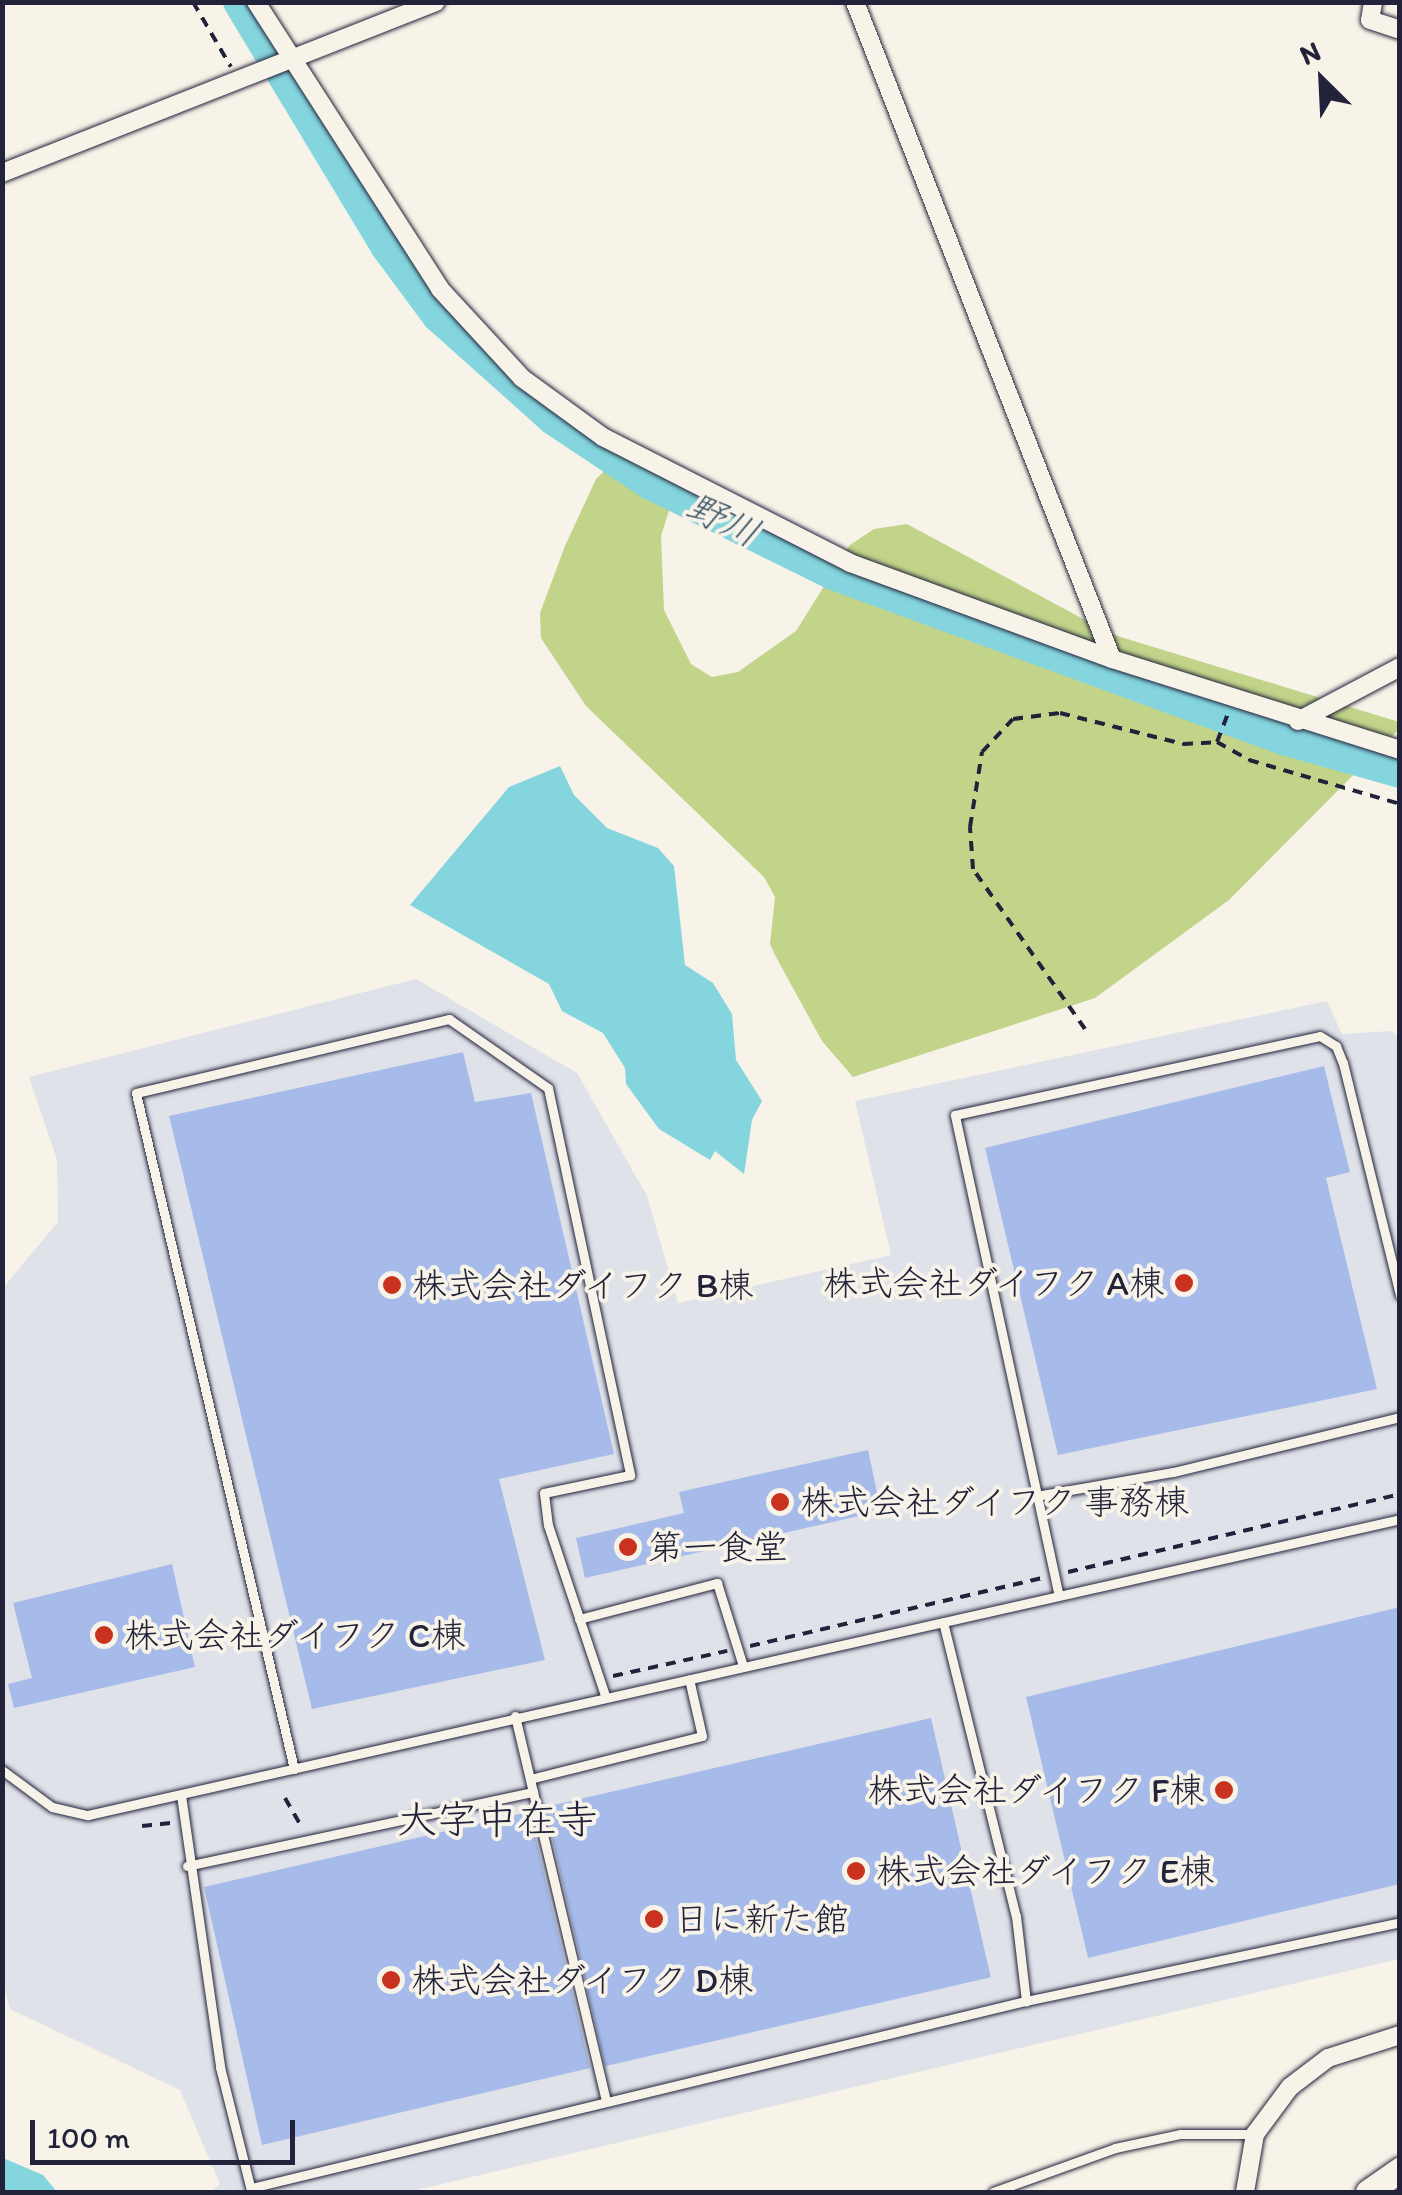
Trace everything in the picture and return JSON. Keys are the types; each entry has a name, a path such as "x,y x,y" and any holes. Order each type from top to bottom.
{"street":[{"path":"256,2 440,289 522,378 556,405 637,455 850,563 1112,658 1298,721 1400,750"},
{"path":"2,173 436,2"},
{"path":"855,2 1112,658"},
{"path":"1372,2 1370,20 1400,30"},
{"path":"1298,721 1400,667"},
{"path":"1244,2192 1255,2134 1290,2088 1328,2058 1400,2035"},
{"path":"1368,2192 1400,2170"}],"lane":[{"path":"294,1769 136,1093 448,1019 548,1088 630,1474 544,1493 548,1525 606,1698"},
{"path":"1058,1592 1042,1495 955,1115 1320,1036 1336,1046 1343,1063 1400,1295"},
{"path":"1042,1495 1172,1472 1400,1417"},
{"path":"2,1770 52,1807 88,1815 943,1622 1058,1592 1400,1519"},
{"path":"580,1620 717,1584 743,1666"},
{"path":"943,1622 1008,1881 1026,2001"},
{"path":"530,1779 702,1736 689,1679"},
{"path":"515,1716 606,2101"},
{"path":"187,1866 533,1792"},
{"path":"181,1795 187,1866 220,2067 251,2190 1026,2001 1400,1922"},
{"path":"992,2192 1116,2148 1180,2134 1255,2134"}],"path":[{"path":"193,2 239,81"},
{"path":"1217,742 1234,699"},
{"path":"1085,1030 973,869 970,826 982,752 1013,719 1060,713 1184,744 1217,742 1250,760 1400,804"},
{"path":"1068,1572 1400,1494"},
{"path":"748,1646 1048,1576"},
{"path":"613,1676 727,1651"},
{"path":"285,1798 292,1820"},
{"path":"142,1826 171,1823"}],"shaded area":[{"path":"416,979 577,1073 647,1196 678,1303 891,1255 855,1101 1327,1001 1342,1034 1392,1031 1400,1040 1399,1959 408,2192 211,2192 220,2184 180,2090 10,2009 3,1981 2,1289 58,1222 57,1160 29,1077"}],"green space":[{"path":"627,450 665,459 677,485 661,536 664,610 691,664 712,677 738,672 796,631 850,545 874,529 907,524 1111,634 1399,722 1399,729 1229,900 1095,998 853,1077 822,1041 770,944 775,897 764,877 586,706 541,638 540,613 565,546 596,479"}],"water":[{"path":"560,766 574,795 607,828 658,848 674,866 685,965 713,983 732,1014 736,1060 762,1101 752,1120 744,1174 715,1151 710,1160 659,1129 626,1084 625,1068 603,1033 562,1011 549,984 410,905 509,787"},
{"path":"2,2142 3,2158 43,2175 57,2192 3,2192"}],"building":[{"name":"株式会社ダイフク B棟","path":"463,1052 475,1102 531,1093 614,1454 499,1479 545,1660 312,1709 169,1116"},
{"name":"株式会社ダイフク A棟","path":"1324,1066 1350,1172 1326,1178 1377,1389 1058,1455 985,1148"},
{"name":"株式会社ダイフク 事務棟","path":"868,1450 881,1511 585,1578 576,1538 684,1513 679,1492"},
{"name":"株式会社ダイフク C棟","path":"172,1564 195,1667 14,1708 8,1684 32,1678 13,1603"},
{"name":"株式会社ダイフク F棟","path":"1400,1607 1400,1884 1088,1958 1026,1697"},
{"path":"931,1718 991,1977 605,2066 545,1807"},
{"name":"株式会社ダイフク D棟","path":"530,1814 590,2068 262,2145 204,1887"}],"waterway":[{"name":"野川","path":"239,2 386,246 438,316 553,419 651,484 833,574 1287,740 1400,772"}],"place":[{"name":"株式会社ダイフク A棟","path":"1184,1283"},
{"name":"株式会社ダイフク B棟","path":"392,1285"},
{"name":"株式会社ダイフク 事務棟","path":"780,1502"},
{"name":"第一食堂","path":"628,1547"},
{"name":"株式会社ダイフク C棟","path":"104,1635"},
{"name":"株式会社ダイフク F棟","path":"1224,1790"},
{"name":"株式会社ダイフク E棟","path":"856,1871"},
{"name":"日に新た館","path":"654,1919"},
{"name":"株式会社ダイフク D棟","path":"391,1980"}],"district":[{"name":"大字中在寺","path":"497,1819"}]}
